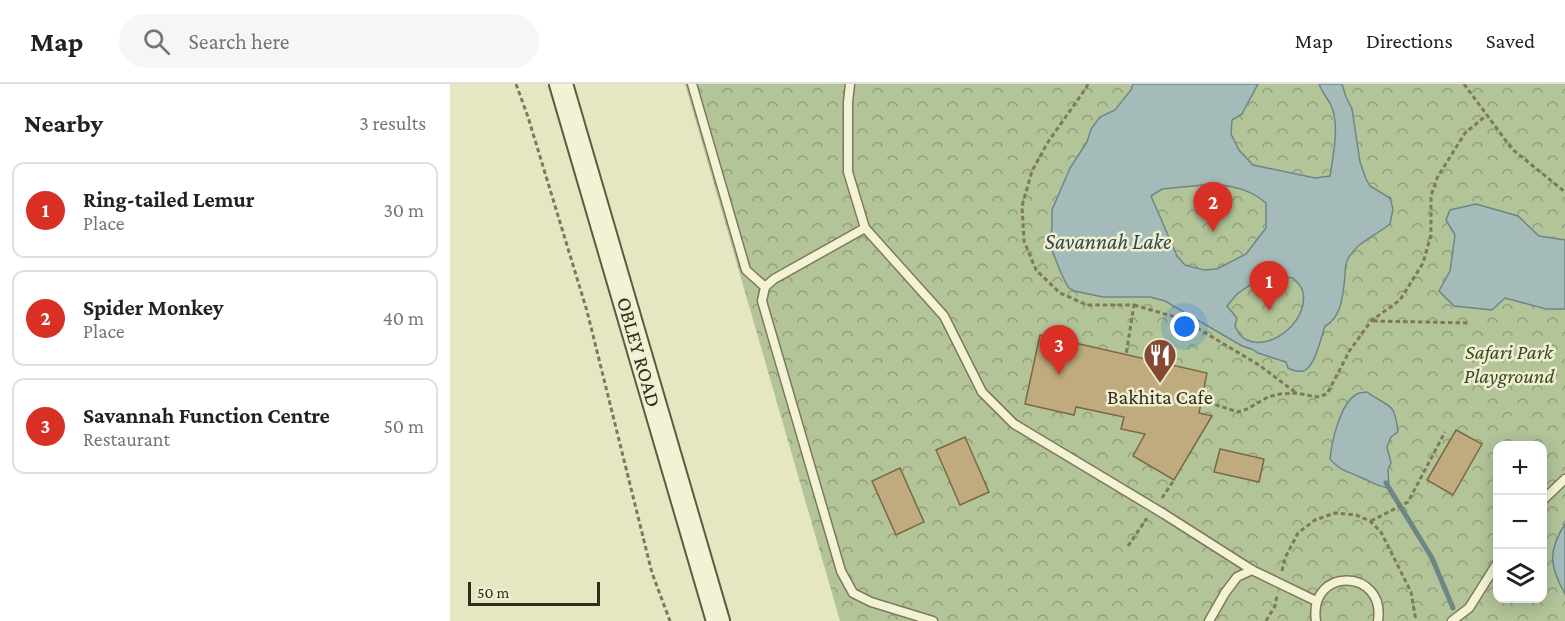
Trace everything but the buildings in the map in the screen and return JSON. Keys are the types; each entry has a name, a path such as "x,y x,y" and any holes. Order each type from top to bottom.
{"street":[{"name":"OBLEY ROAD","path":"561,84 718,621"}],"lane":[{"path":"692,84 746,270 765,287"},
{"path":"850,84 848,172 865,228 944,316 982,392 1014,424 1252,570 1317,601"},
{"path":"865,228 774,279 765,287 762,301 841,571 853,593 871,602 933,621"},
{"path":"1547,496 1565,479"},
{"path":"1454,619 1468,608 1493,567"},
{"path":"1209,621 1225,592 1238,577 1252,570"},
{"path":"1316,621 1314,611 1322,591 1340,580 1351,580 1361,583 1370,590 1379,609 1379,621"}],"path":[{"path":"516,84 587,311 652,573 670,621"},
{"path":"1088,84 1048,142 1032,171 1022,206 1024,241 1036,270 1060,293 1087,305 1134,305 1182,320 1258,365 1296,393"},
{"path":"1464,84 1512,149 1565,192"},
{"path":"1202,400 1238,412 1247,410 1268,397 1296,393 1317,397 1327,394 1350,350 1371,321 1400,300 1423,263 1431,235 1431,196 1437,178 1465,133 1487,115"},
{"path":"1126,355 1134,305"},
{"path":"1371,321 1470,323"},
{"path":"1370,522 1408,502 1445,432"},
{"path":"1266,621 1275,606 1285,558 1298,533 1315,520 1335,513 1356,515 1370,522 1381,532 1411,592 1416,621"}],"green space":[{"name":"Safari Park Playground","path":"685,84 1565,84 1565,621 840,621"}],"water":[{"name":"Savannah Lake","path":"1133,84 1258,84 1242,114 1232,120 1231,134 1239,150 1253,165 1315,178 1330,176 1335,131 1334,113 1319,84 1342,84 1352,109 1360,162 1366,179 1370,186 1390,198 1393,209 1390,224 1355,249 1347,261 1338,311 1331,322 1325,326 1314,358 1307,369 1293,370 1288,368 1286,362 1242,346 1165,301 1150,297 1103,297 1074,291 1068,287 1050,245 1052,210 1070,168 1087,142 1091,129 1100,117 1115,110","holes":["1214,184 1242,189 1266,203 1266,228 1246,254 1217,269 1204,270 1185,265 1177,256 1151,196 1162,189","1282,277 1293,278 1302,289 1304,300 1296,321 1288,330 1268,341 1257,342 1245,339 1235,326 1237,318 1227,306 1237,294 1253,283"]},
{"path":"1476,204 1518,216 1539,236 1565,240 1565,309 1546,309 1505,298 1492,310 1454,306 1439,291 1450,271 1455,235 1446,220 1450,210"},
{"path":"1367,392 1390,406 1395,415 1398,432 1391,437 1387,447 1391,463 1388,470 1389,488 1345,471 1330,459 1335,433 1346,405 1357,394"},
{"path":"1565,524 1565,594 1556,576 1553,551"}],"waterway":[{"path":"1386,483 1432,558 1453,608"}],"place":[{"name":"Spider Monkey","path":"1213,232"},
{"name":"Ring-tailed Lemur","path":"1269,311"},
{"name":"Savannah Function Centre","path":"1059,375"},
{"name":"Bakhita Cafe","path":"1160,384"}]}
